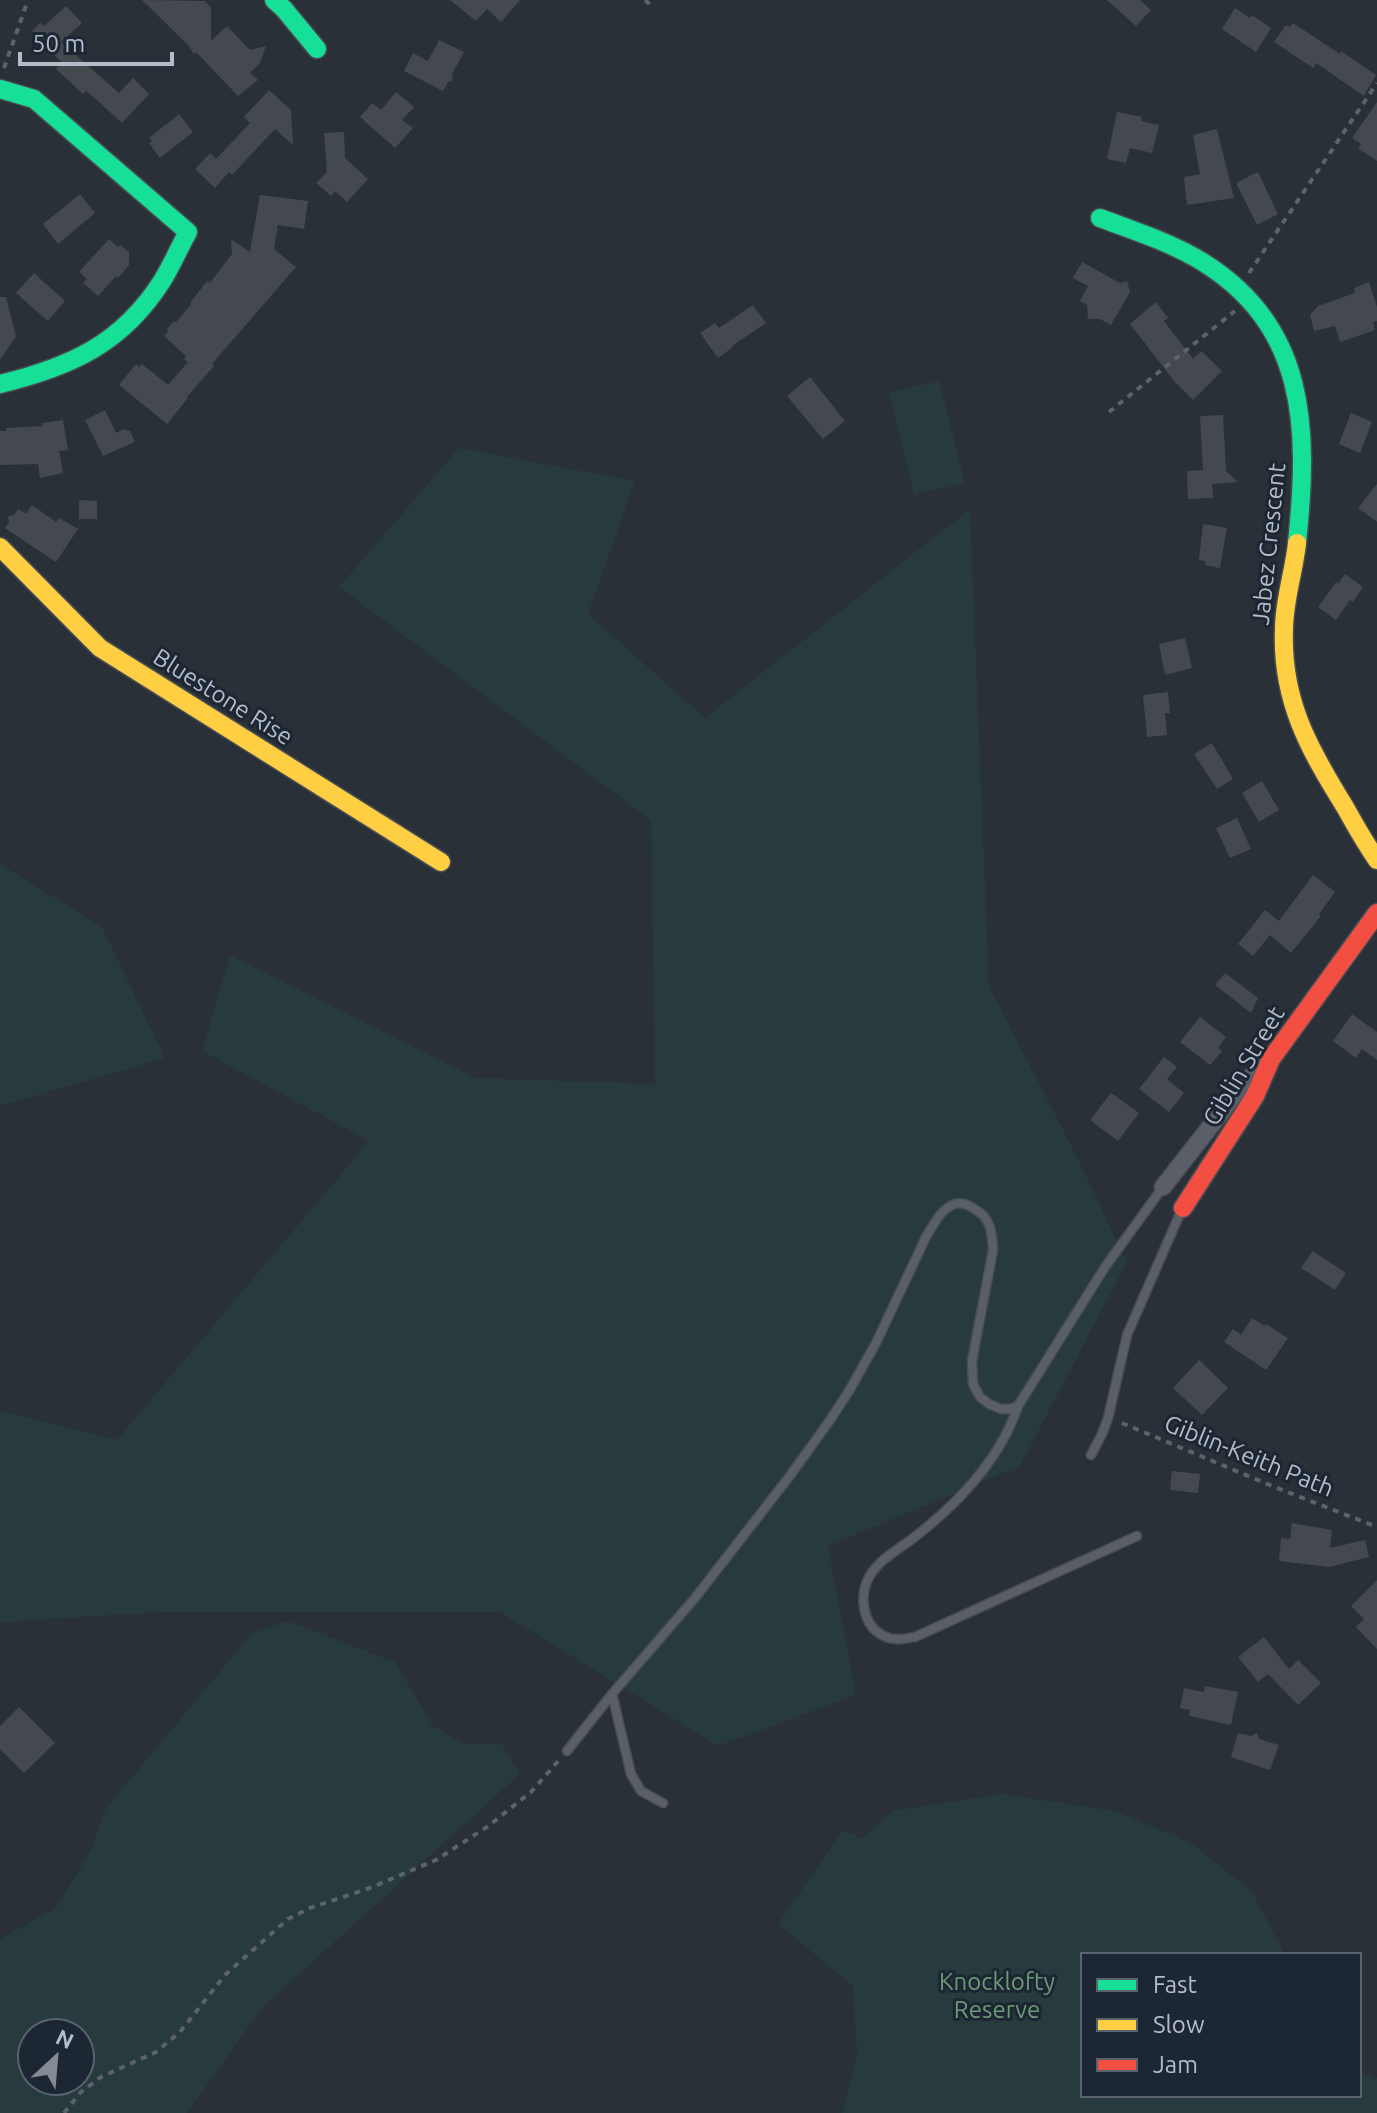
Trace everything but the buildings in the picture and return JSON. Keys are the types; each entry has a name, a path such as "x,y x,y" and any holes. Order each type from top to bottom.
{"street":[{"path":"274,0 317,49"},
{"path":"0,89 34,99 188,232 159,285 136,316 115,336 94,352 61,368 0,384"},
{"name":"Jabez Crescent","path":"1100,218 1205,263 1244,294 1273,330 1296,394 1302,426 1302,509 1285,610 1287,679 1306,743 1377,860"},
{"name":"Bluestone Rise","path":"0,547 100,648 441,862"},
{"name":"Giblin Street","path":"1183,1208 1255,1096 1271,1059 1377,913"},
{"path":"1163,1187 1245,1082 1271,1059"}],"lane":[{"path":"1137,1536 915,1637 899,1639 883,1636 870,1624 864,1611 864,1592 870,1575 961,1495 988,1463 1012,1423 1018,1406 1105,1267 1163,1187"},
{"path":"567,1751 695,1598 828,1423 876,1343 934,1223 945,1210 956,1204 967,1204 979,1210 989,1220 992,1233 993,1250 972,1361 973,1384 980,1397 989,1404 1001,1409 1018,1406"},
{"path":"1091,1455 1108,1418 1127,1335 1183,1208"},
{"path":"612,1694 631,1774 641,1791 663,1803"}],"path":[{"path":"0,78 28,0"},
{"path":"645,0 653,7"},
{"path":"1109,412 1244,294 1377,83"},
{"name":"Giblin-Keith Path","path":"1108,1418 1377,1527"},
{"path":"64,2113 81,2092 101,2077 156,2052 180,2032 225,1975 288,1919 436,1860 487,1827 531,1792 567,1751"}],"green space":[{"path":"939,381 965,483 914,495 889,393"},
{"path":"459,448 635,481 588,614 705,718 970,509 989,986 1127,1262 1020,1466 828,1546 856,1695 718,1746 500,1612 161,1612 0,1622 0,1411 117,1440 369,1141 202,1051 230,955 476,1078 655,1084 651,820 339,587"},
{"path":"0,864 102,927 165,1058 0,1106"},
{"path":"287,1621 395,1662 433,1726 465,1744 501,1743 520,1774 263,2007 187,2113 0,2113 0,1939 56,1908 91,1850 106,1808 251,1634"},
{"name":"Knocklofty Reserve","path":"1001,1794 1116,1811 1191,1843 1252,1891 1284,1953 1081,1953 1081,2097 1361,2097 1361,2072 1377,2079 1377,2113 842,2113 857,2054 853,1986 778,1924 843,1830 863,1839 892,1811"}],"traffic: fast":[{"path":"274,0 317,49"},
{"path":"0,89 34,99 188,232 166,275 146,303 112,337 71,361 0,384"},
{"path":"1100,218 1196,258 1233,284 1261,314 1280,346 1293,382 1300,419 1302,459 1297,543"}],"traffic: slow":[{"path":"1297,543 1284,629 1284,655 1292,701 1320,765 1377,860"},
{"path":"0,547 100,648 441,862"}],"traffic: jam":[{"path":"1183,1208 1255,1096 1271,1059 1377,913"}]}
